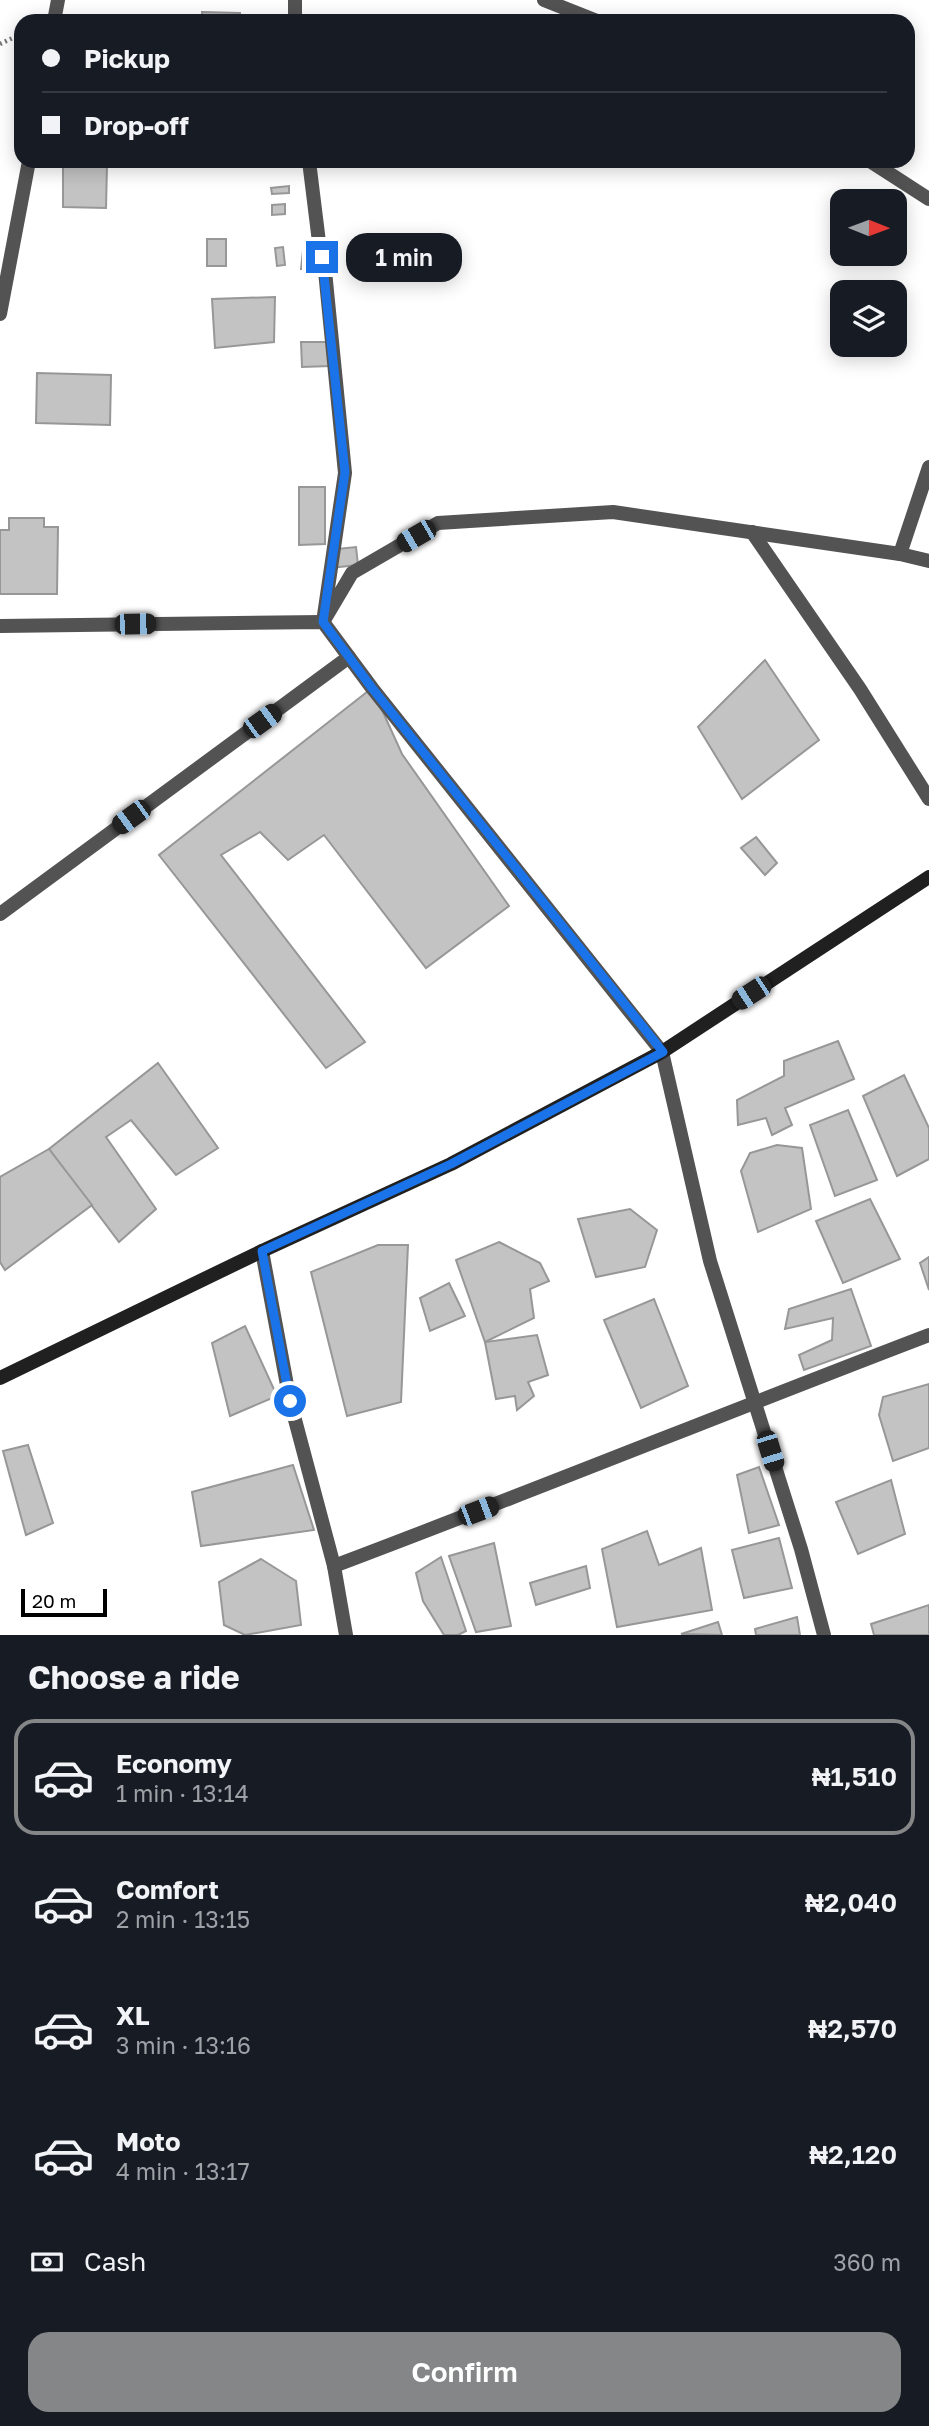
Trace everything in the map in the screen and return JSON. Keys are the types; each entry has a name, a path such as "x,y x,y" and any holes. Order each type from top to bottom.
{"main road":[{"path":"0,1378 262,1251 451,1164 663,1052 929,877"}],"street":[{"path":"544,0 579,14"},
{"path":"0,314 28,168"},
{"path":"310,168 325,271 345,472 323,622 663,1052 710,1261 801,1549 824,1635"},
{"path":"881,168 929,199"},
{"path":"900,554 929,467"},
{"path":"323,622 352,573 438,523 613,512 900,554 929,561"},
{"path":"752,532 860,689 929,799"},
{"path":"0,626 323,622"},
{"path":"0,914 349,657"},
{"path":"262,1251 290,1401 334,1566 346,1635"},
{"path":"334,1566 929,1335"}],"building":[{"path":"202,12 240,13 240,14"},
{"path":"63,168 107,168 106,208 63,207"},
{"path":"289,186 289,193 272,194 271,188"},
{"path":"285,204 285,214 272,215 272,205"},
{"path":"207,239 226,239 226,266 207,266"},
{"path":"304,241 319,242 316,270 301,269"},
{"path":"283,247 285,265 277,266 275,248"},
{"path":"275,297 274,342 215,348 212,299"},
{"path":"301,342 330,342 330,366 302,367"},
{"path":"37,373 111,375 110,425 36,423"},
{"path":"299,487 325,487 325,544 299,545"},
{"path":"9,518 44,518 44,527 58,527 57,594 0,594 0,530 9,530"},
{"path":"356,547 358,565 330,568 328,550"},
{"path":"765,660 819,740 742,799 698,727"},
{"path":"372,688 402,754 509,906 426,968 324,835 288,860 260,832 221,855 365,1042 326,1068 159,855"},
{"path":"756,837 777,863 765,875 741,848"},
{"path":"838,1041 854,1079 785,1108 792,1125 772,1135 766,1118 738,1125 737,1100 784,1076 784,1061"},
{"path":"158,1063 218,1148 176,1175 131,1120 106,1137 156,1209 119,1242 49,1149"},
{"path":"904,1075 929,1128 929,1159 897,1176 863,1096"},
{"path":"848,1110 877,1180 835,1196 810,1125"},
{"path":"777,1145 802,1148 811,1209 758,1232 741,1171 750,1153"},
{"path":"49,1149 92,1205 5,1270 0,1262 0,1177"},
{"path":"870,1199 900,1259 843,1283 816,1221"},
{"path":"630,1209 657,1230 645,1267 596,1277 578,1219"},
{"path":"499,1242 540,1263 549,1281 530,1289 534,1318 485,1342 456,1260"},
{"path":"378,1245 408,1245 401,1402 347,1416 311,1272"},
{"path":"929,1257 929,1290 920,1263"},
{"path":"449,1283 465,1316 430,1331 420,1298"},
{"path":"851,1289 871,1346 804,1370 799,1355 832,1340 833,1318 785,1329 789,1309"},
{"path":"654,1299 688,1386 641,1408 604,1320"},
{"path":"245,1326 277,1396 230,1416 212,1343"},
{"path":"537,1335 548,1375 528,1382 534,1396 517,1410 515,1396 496,1399 485,1342"},
{"path":"929,1384 929,1448 893,1461 879,1415 883,1397"},
{"path":"28,1445 53,1523 26,1535 3,1451"},
{"path":"293,1465 314,1530 201,1546 192,1492"},
{"path":"759,1467 779,1525 749,1533 737,1475"},
{"path":"891,1480 905,1534 858,1554 836,1502"},
{"path":"647,1531 659,1565 701,1548 712,1610 617,1627 602,1549"},
{"path":"779,1538 792,1588 744,1598 732,1550"},
{"path":"494,1543 511,1626 476,1632 449,1556"},
{"path":"441,1557 466,1631 458,1635 444,1635 423,1601 416,1573"},
{"path":"261,1559 296,1581 301,1625 245,1635 224,1625 219,1582"},
{"path":"586,1566 590,1588 536,1605 530,1583"},
{"path":"929,1605 929,1635 874,1635 871,1624"},
{"path":"797,1617 800,1635 756,1635 755,1629"},
{"path":"718,1622 722,1635 681,1634"}],"route":[{"path":"290,1401 262,1251 451,1164 663,1052 372,688 323,622 345,472 322,257"}]}
